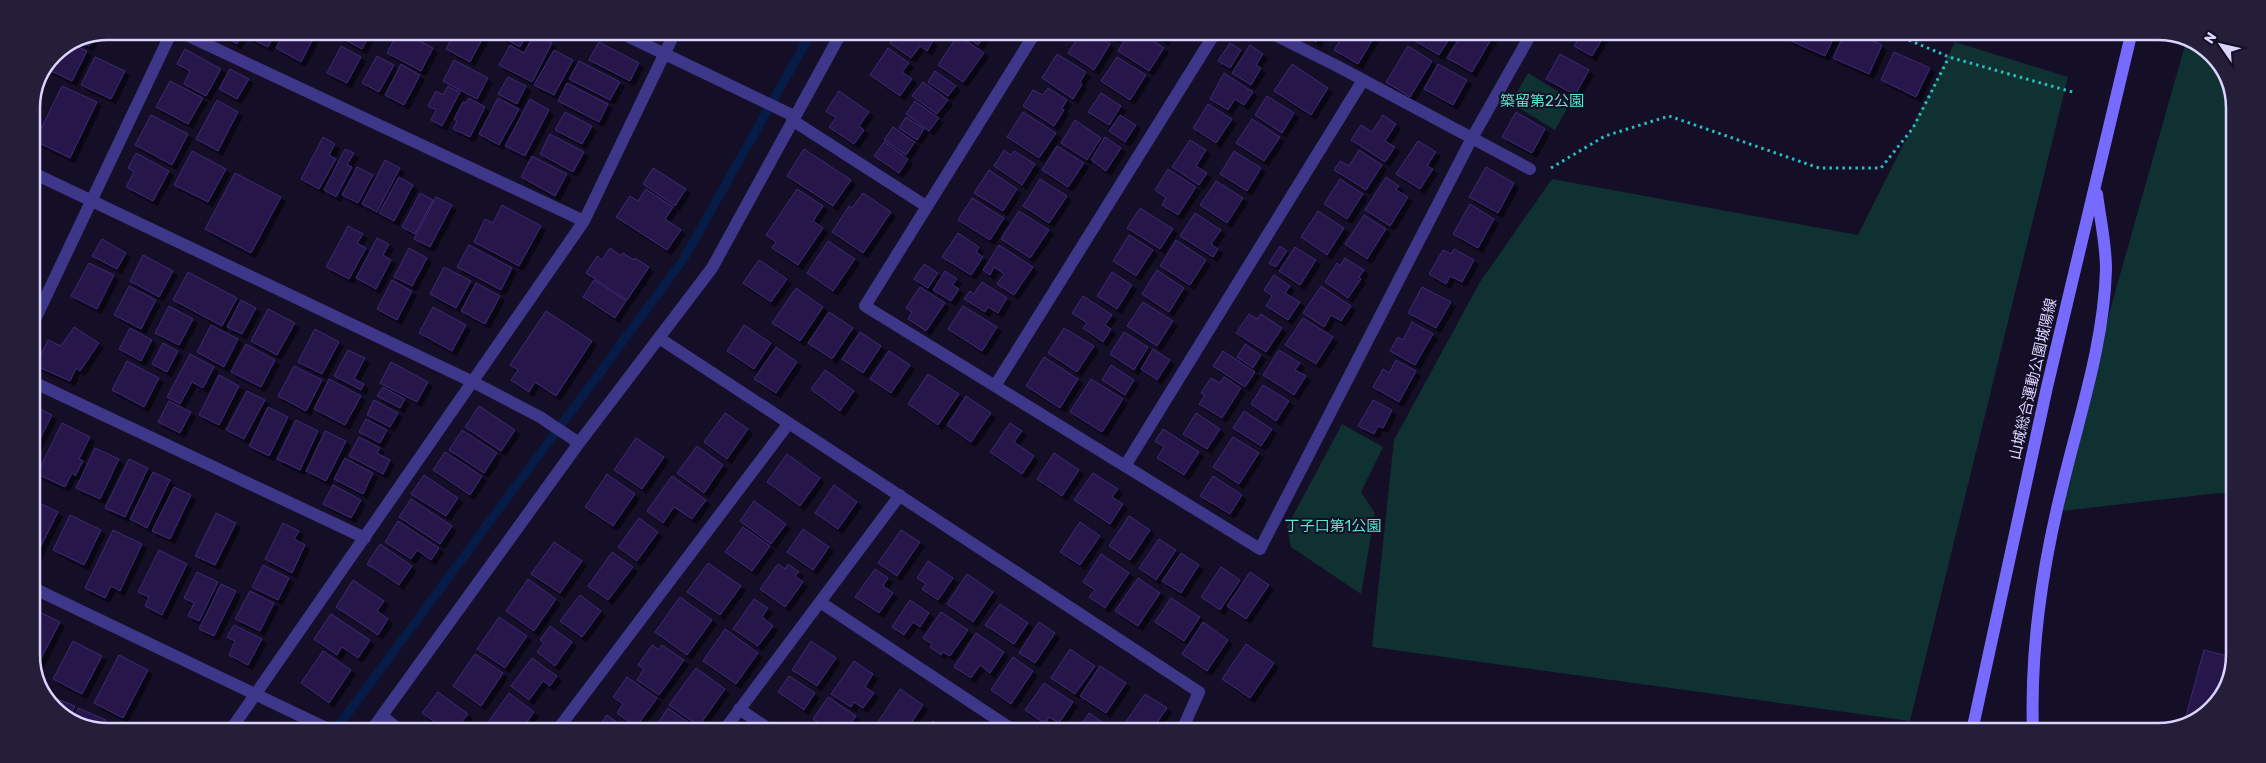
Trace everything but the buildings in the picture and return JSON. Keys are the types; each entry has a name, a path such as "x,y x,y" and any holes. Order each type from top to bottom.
{"main road":[{"name":"山城総合運動公園城陽線","path":"1974,723 2047,386 2130,40"},
{"path":"2033,723 2031,692 2036,623 2047,552 2092,370 2102,316 2106,267 2096,184"}],"street":[{"path":"40,309 168,40"},
{"path":"197,40 584,221"},
{"path":"636,40 781,109 926,206"},
{"path":"236,723 584,221 671,40"},
{"path":"377,723 579,443 712,268 837,40"},
{"path":"1031,40 865,306 1260,549 1472,138 1528,40"},
{"path":"996,386 1211,40"},
{"path":"1283,40 1363,80 1530,169"},
{"path":"1125,466 1363,80"},
{"path":"40,176 473,382 540,417 579,443"},
{"path":"659,338 1199,692 1185,723"},
{"path":"40,385 365,538"},
{"path":"563,723 789,423"},
{"path":"729,723 900,496"},
{"path":"40,591 317,723"},
{"path":"820,602 1002,723"},
{"path":"739,710 760,723"},
{"path":"382,716 391,723"}],"path":[{"path":"1909,40 1949,56 2076,93"},
{"path":"1530,169 1551,168 1605,136 1669,116 1819,168 1881,168 1913,128 1949,56"}],"green space":[{"path":"1955,42 2068,77 1910,721 1372,647 1394,440 1480,282 1552,179 1858,235"},
{"path":"2185,46 2196,52 2196,70 2214,70 2222,86 2226,104 2226,494 2219,493 2053,512"},
{"name":"築留第2公園","path":"1528,73 1572,100 1555,130 1511,103"},
{"name":"丁子口第1公園","path":"1342,424 1383,447 1361,492 1375,513 1361,594 1291,547 1287,527"}],"waterway":[{"path":"341,723 683,260 807,40"}]}
